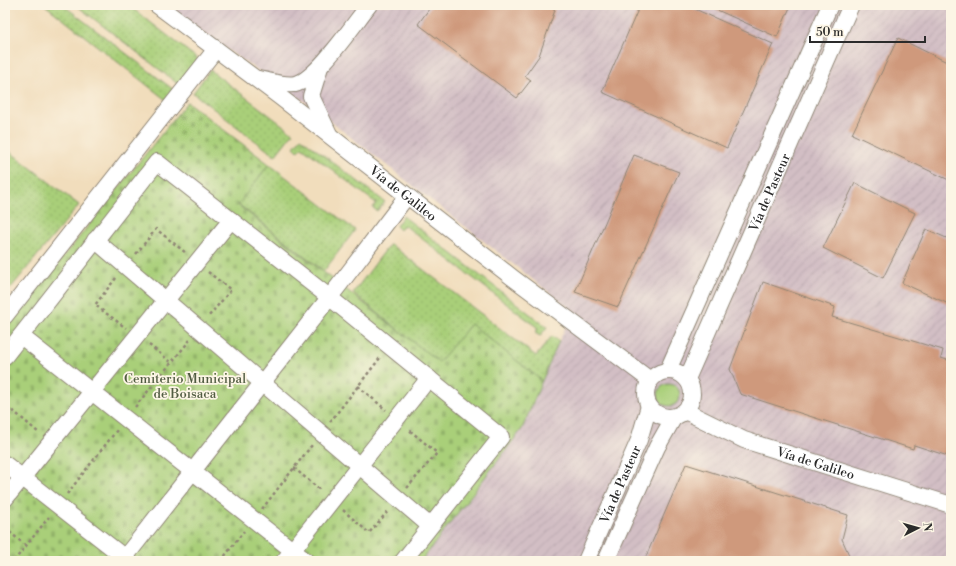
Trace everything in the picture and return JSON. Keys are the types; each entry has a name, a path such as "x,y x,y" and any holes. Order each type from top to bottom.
{"street":[{"name":"Vía de Galileo","path":"157,5 280,97 514,278 650,380"},
{"path":"280,97 286,90 320,67 369,5"},
{"name":"Vía de Pasteur","path":"668,370 830,5"},
{"name":"Vía de Pasteur","path":"687,379 851,5"},
{"path":"5,316 216,50"},
{"path":"303,115 310,102 320,67"},
{"path":"255,78 275,83 296,84 308,90 330,136"},
{"path":"5,356 157,162 430,378 502,437 403,561"},
{"path":"5,464 125,560 408,196"},
{"path":"5,500 231,220"},
{"path":"95,240 430,526"},
{"path":"21,336 254,519 289,556 306,561"},
{"path":"668,370 676,371 687,379 693,392 692,400 680,414 667,417 654,412 649,406 646,393 650,380 655,375 668,370"},
{"path":"289,556 430,378"},
{"name":"Vía de Pasteur","path":"586,561 639,440 649,406"},
{"name":"Vía de Galileo","path":"680,414 744,440 951,505"},
{"name":"Vía de Pasteur","path":"606,561 657,447 680,414"}],"path":[{"path":"221,561 389,346"},
{"path":"14,561 171,362"},
{"path":"5,417 11,410 51,443"},
{"path":"5,528 26,546"}],"shaded area":[{"path":"160,5 951,5 951,561 421,561 522,429 573,311 307,103"}],"green space":[{"path":"45,5 63,5 174,90 166,100"},
{"path":"76,5 128,5 198,59 178,84"},
{"path":"210,70 293,133 275,156 193,93"},
{"name":"Cemiterio Municipal de Boisaca","path":"187,102 269,164 238,205 439,362 471,324 542,381 522,429 421,561 5,561 5,330"},
{"path":"301,138 385,202 377,211 373,208 376,203 302,147 298,151 294,147"},
{"path":"5,148 79,205 5,295"},
{"path":"269,164 355,230 324,271 238,204"},
{"path":"403,216 547,327 540,336 535,333 538,328 404,225 400,230 396,226"},
{"path":"390,244 536,356 552,336 559,341 542,381 471,324 439,363 353,293"},
{"path":"669,384 673,385 679,391 679,399 673,405 669,406 665,405 659,399 658,395 659,391 665,385"}],"building":[{"path":"432,5 548,5 555,10 539,56 525,76 531,80 517,98 418,24"},
{"path":"640,5 686,5 773,44 727,148 602,92"},
{"path":"706,5 791,5 777,37"},
{"path":"898,38 951,64 951,181 852,134"},
{"path":"634,155 679,172 618,307 575,292"},
{"path":"855,183 915,213 883,278 823,248"},
{"path":"926,229 951,240 951,305 902,283"},
{"path":"763,282 835,307 832,317 943,350 941,358 951,361 951,457 914,445 913,449 740,394 730,369"},
{"path":"686,464 848,515 842,539 849,555 847,561 644,561"}]}
